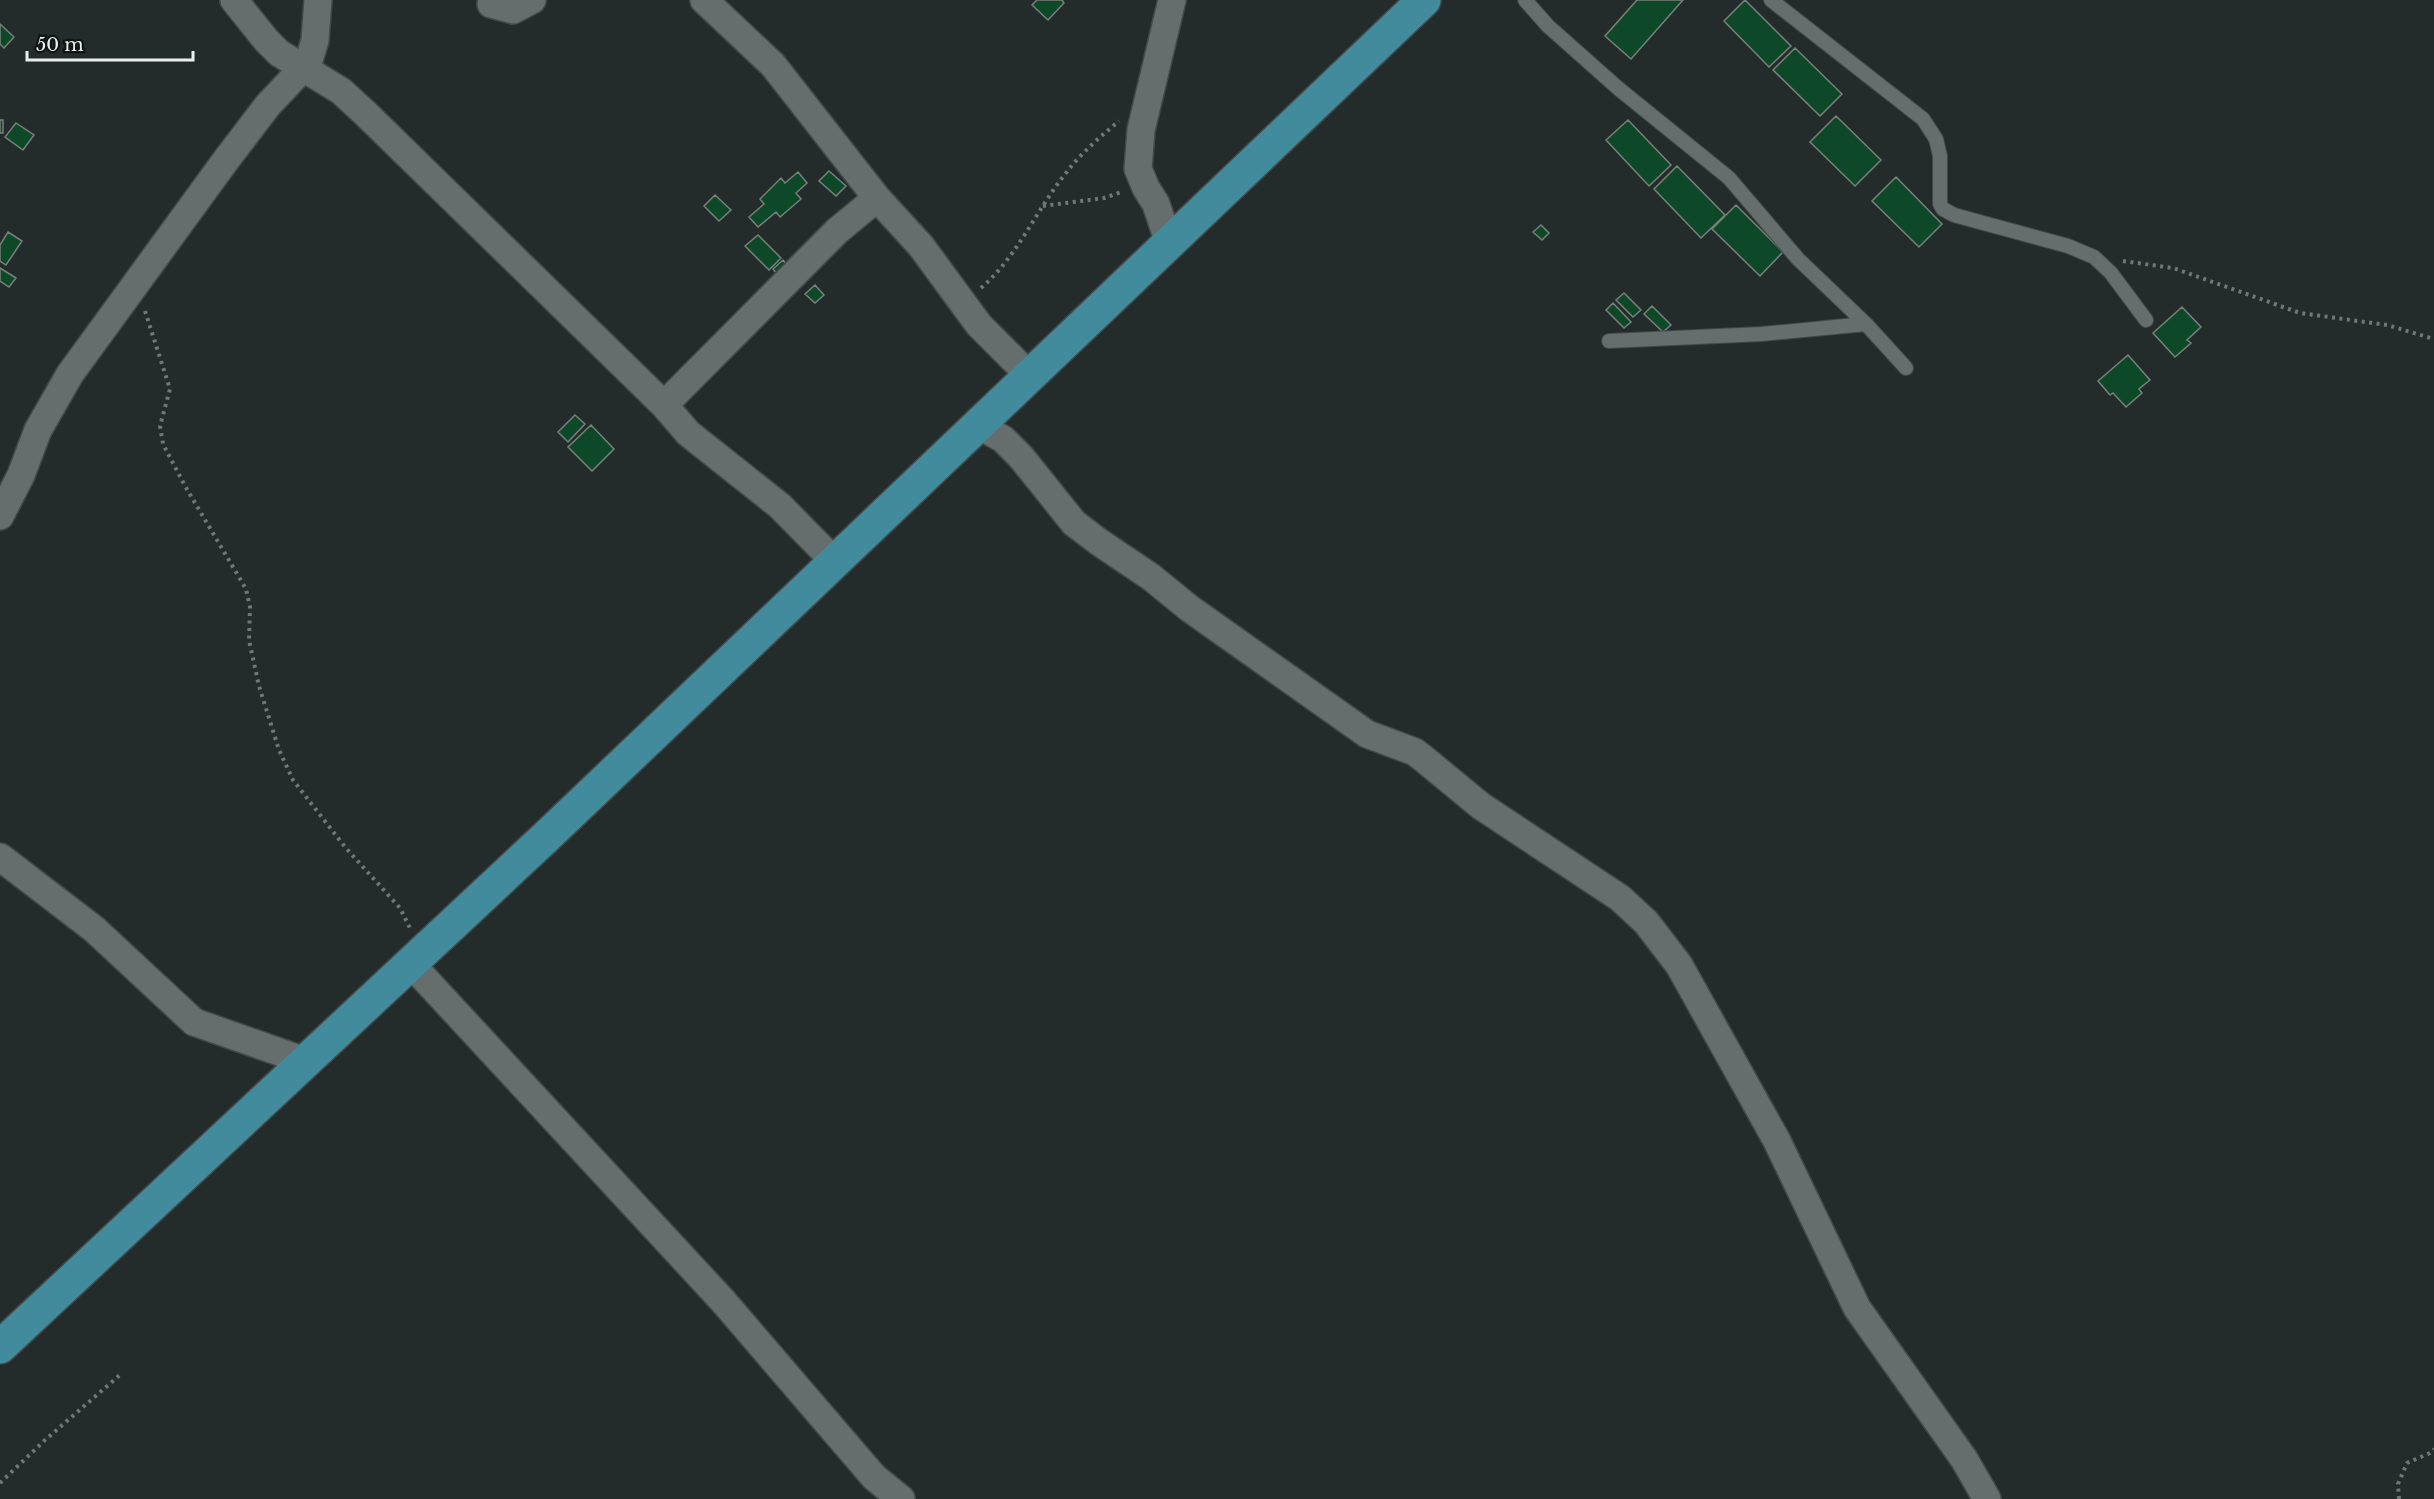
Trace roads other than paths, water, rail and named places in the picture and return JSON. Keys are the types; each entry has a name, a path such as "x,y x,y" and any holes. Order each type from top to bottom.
{"main road":[{"path":"0,1347 305,1060 417,959 1424,0"}],"street":[{"path":"234,0 279,53 341,91 664,405 688,433 780,506 835,562"},
{"path":"0,516 21,475 38,430 64,383 136,280 268,105 304,67 315,40 318,0"},
{"path":"491,4 513,10 532,0"},
{"path":"704,0 774,65 877,198 921,246 979,325 1030,376"},
{"path":"1169,243 1156,204 1138,169 1141,130 1172,0"},
{"path":"664,405 837,231 877,198"},
{"path":"978,425 1003,440 1021,457 1074,523 1099,542 1151,577 1199,615 1367,734 1415,752 1481,806 1620,898 1646,922 1679,965 1777,1141 1857,1308 1964,1459 1987,1499"},
{"path":"0,858 94,929 194,1022 305,1060"},
{"path":"417,959 723,1301 874,1477 901,1499"}],"lane":[{"path":"1525,0 1548,26 1619,89 1729,178 1798,258 1866,324 1906,368"},
{"path":"1771,0 1923,119 1936,139 1940,156 1940,204 1943,209 1954,215 2068,246 2090,255 2111,273 2146,320"},
{"path":"1609,341 1762,334 1866,324"}]}
